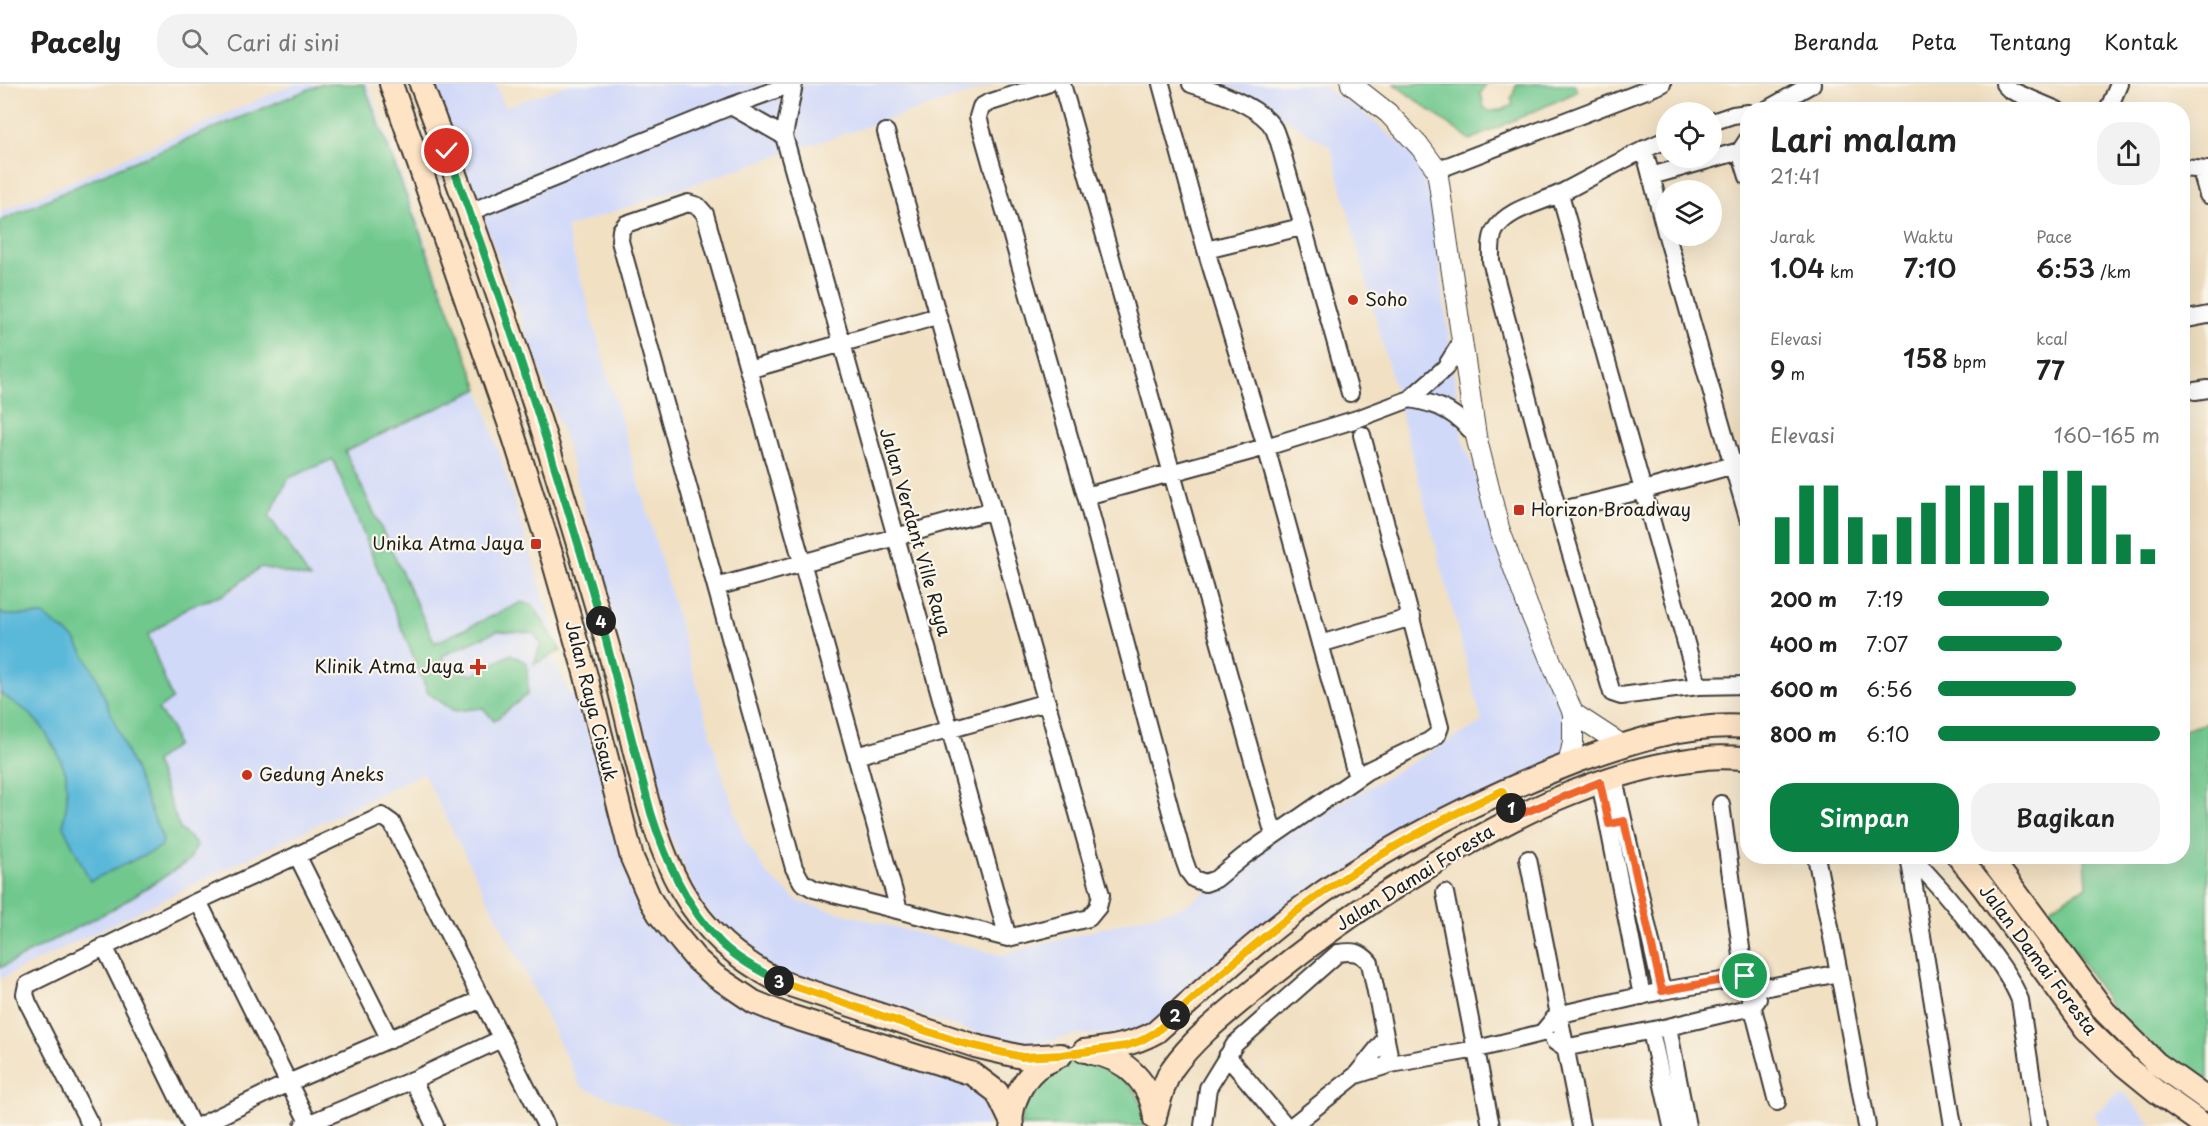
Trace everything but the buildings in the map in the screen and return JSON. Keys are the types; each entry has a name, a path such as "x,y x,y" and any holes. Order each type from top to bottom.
{"main road":[{"name":"Jalan Raya Cisauk","path":"391,84 514,437 586,676 632,858 654,906 674,935 695,958 714,975 753,1002 802,1021 973,1074 997,1092 1011,1124"},
{"name":"Jalan Raya Cisauk","path":"421,84 470,212 529,388 596,602 660,840 681,889 722,944 760,972 781,982 975,1046 1022,1057 1061,1055"},
{"name":"Jalan Damai Foresta","path":"1061,1055 1126,1046 1156,1032 1296,911 1365,864 1423,829 1502,791 1622,745 1685,730 1714,726 1740,727"},
{"name":"Jalan Damai Foresta","path":"1155,1121 1163,1086 1172,1070 1190,1048 1228,1012 1302,950 1375,899 1516,816 1607,781 1683,761 1708,757 1740,758"},
{"path":"1502,791 1516,816"},
{"name":"Jalan Damai Foresta","path":"1964,864 2088,1029 2125,1066 2205,1126"},
{"name":"Jalan Damai Foresta","path":"1995,864 2105,1011 2156,1063 2208,1100"},
{"path":"1084,1051 1114,1059 1124,1064 1139,1078 1150,1096 1155,1121"},
{"path":"1011,1124 1018,1093 1035,1069 1061,1055"}],"street":[{"path":"470,212 731,106 793,84"},
{"name":"Jalan Verdant Ville Raya","path":"793,84 784,136 1008,938"},
{"path":"1047,84 988,103 981,107 978,117 1086,496 1188,871 1194,879 1206,883 1216,879 1274,835 1357,778 1437,735 1440,727 1362,435"},
{"path":"1062,84 1274,835"},
{"path":"1161,84 1206,250 1266,447 1357,778"},
{"path":"1191,84 1217,92 1261,114 1273,127 1350,393"},
{"path":"1351,84 1388,113 1437,170 1476,436 1499,528 1528,607 1574,713 1573,742 1568,765"},
{"path":"1437,170 1662,84"},
{"path":"1780,102 1812,84"},
{"path":"2004,84 2010,90 2038,102"},
{"path":"2111,102 2119,84"},
{"path":"731,106 784,136"},
{"path":"1722,119 1740,114"},
{"path":"886,132 1101,895 1098,907 1089,918 1008,938 814,889 802,882 794,868 620,241 623,226 688,203 698,206 705,214 899,910"},
{"path":"1656,144 1504,220 1495,230 1491,243 1491,261 1558,511 1612,693 1621,696 1698,686 1740,686"},
{"path":"1651,176 1740,146"},
{"path":"1644,149 1656,194"},
{"path":"2190,169 2205,170 2208,195"},
{"path":"1560,194 1698,686"},
{"path":"1206,250 1301,226"},
{"path":"1558,511 1740,463 1671,246"},
{"path":"2190,318 2208,315"},
{"path":"748,370 938,316"},
{"path":"1086,496 1266,447 1357,419 1410,399 1440,372 1462,341"},
{"path":"1410,399 1426,402 1452,412 1476,436"},
{"path":"716,587 993,510"},
{"path":"1320,644 1412,617"},
{"path":"856,756 1047,702"},
{"path":"1574,713 1622,745"},
{"path":"1607,781 1662,991"},
{"path":"1720,804 1745,976 1777,1102"},
{"path":"91,1126 28,1003 25,989 36,979 379,817 388,819 546,1126"},
{"path":"1617,823 1642,996"},
{"path":"297,855 390,1040"},
{"path":"1528,859 1557,1015 1581,1126"},
{"path":"1818,864 1867,1126"},
{"path":"1910,864 1953,1126"},
{"path":"1918,864 1937,882 2012,981 2020,1000 2039,1126"},
{"path":"1445,893 1491,1126"},
{"path":"198,901 307,1125 501,1039"},
{"path":"104,946 192,1126"},
{"path":"1203,1126 1208,1088 1235,1044 1338,953 1352,951 1363,954 1371,963 1391,1064"},
{"path":"1356,1075 1391,1064 1477,1049 1542,1033 1557,1015 1662,991 1745,976 1769,987 1839,973"},
{"path":"1542,1033 1564,1048 1660,1029 1752,1007 1769,987"},
{"path":"199,1126 288,1083 482,999"},
{"path":"1660,1029 1672,1126"},
{"path":"1660,1029 1687,1126"},
{"path":"1292,1126 1356,1075 1386,1038"},
{"path":"1227,1056 1286,1126"},
{"path":"412,1080 435,1126"}],"shaded area":[{"path":"294,84 368,84 479,389 561,651 553,656 571,697 577,694 627,862 650,916 662,936 691,964 965,1080 980,1094 986,1107 988,1126 683,1126 581,1087 423,773 0,979 0,212"},
{"path":"434,84 496,84 505,107 570,84 997,84 566,228 724,780 745,840 768,875 799,902 1001,955 1185,906 1277,840 1482,722 1331,147 1239,91 1217,84 1319,84 1363,112 1413,155 1434,206 1462,435 1508,576 1580,750 1438,820 1145,1034 1073,1035 1025,1047 787,975 738,947 700,902 672,841 566,441"},
{"path":"2122,1090 2154,1126 2098,1126 2094,1114"}],"green space":[{"path":"321,84 364,84 479,389 345,451 435,643 522,602 534,606 561,651 534,664 541,643 533,633 497,631 442,656 447,669 473,675 511,654 527,663 528,694 494,721 483,708 454,711 428,693 333,459 289,478 269,516 310,578 261,567 223,595 190,606 148,635 172,699 158,710 171,727 176,745 155,762 180,829 197,845 189,861 113,909 0,968 0,221 113,170"},
{"path":"1394,84 1486,84 1481,93 1484,107 1489,111 1501,110 1513,105 1511,99 1517,84 1574,84 1577,92 1470,140"},
{"path":"2208,723 2208,1092 2119,1019 2048,909 2087,886 2085,864 2190,864 2190,728"},
{"path":"1079,1062 1105,1068 1126,1080 1139,1099 1145,1126 1020,1126 1026,1098 1035,1083 1048,1073"}],"water":[{"path":"0,612 5,615 43,615 75,639 95,674 163,840 161,847 90,881 63,826 67,801 66,773 57,752 42,727 28,712 0,693"}],"place":[{"name":"Soho","path":"1353,300"},
{"name":"Horizon Broadway","path":"1519,510"},
{"name":"Unika Atma Jaya","path":"536,544"},
{"name":"Klinik Atma Jaya","path":"478,667"},
{"name":"Gedung Aneks","path":"247,775"}],"route":[{"path":"447,151 470,212 554,464 610,652 643,785 669,864 681,889 722,944 760,972 805,991 962,1043 1022,1057 1061,1055 1126,1046 1156,1032 1296,911 1365,864 1423,829 1502,791 1516,816 1600,782 1609,824 1624,821 1662,991 1745,976"}]}
